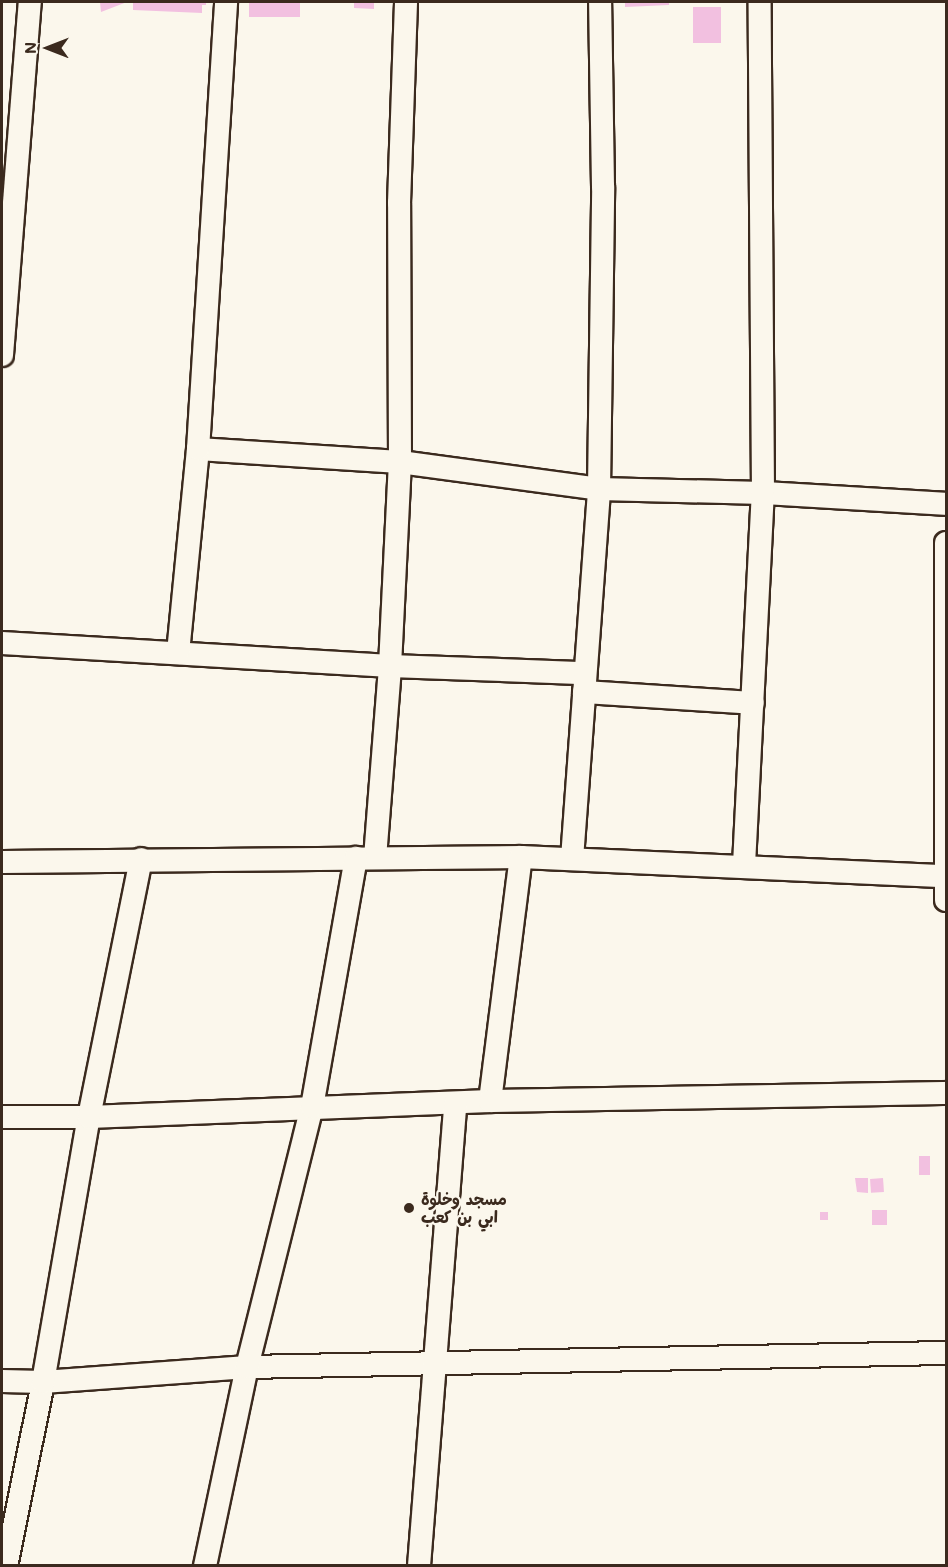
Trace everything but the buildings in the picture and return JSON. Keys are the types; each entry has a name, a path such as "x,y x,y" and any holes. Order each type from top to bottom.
{"street":[{"path":"2,356 30,2"},
{"path":"178,653 198,448 226,2"},
{"path":"206,1566 247,1367 312,1107 366,858 390,666 400,462 399,203 406,2"},
{"path":"572,859 599,489 603,187 600,2"},
{"path":"744,865 763,493 760,2"},
{"path":"198,448 400,462 599,489 763,493 946,504"},
{"path":"946,543 946,900"},
{"path":"2,643 390,666 585,682 753,703"},
{"path":"2,862 521,857 744,865 945,876"},
{"path":"490,1101 521,857"},
{"path":"6,1566 43,1382 89,1117 141,859"},
{"path":"2,1117 89,1117 490,1101 946,1093"},
{"path":"419,1566 455,1104"},
{"path":"2,1381 43,1382 247,1367 946,1353"}],"place":[{"name":"مسجد وخلوة ابي بن كعب","path":"409,1208"}]}
